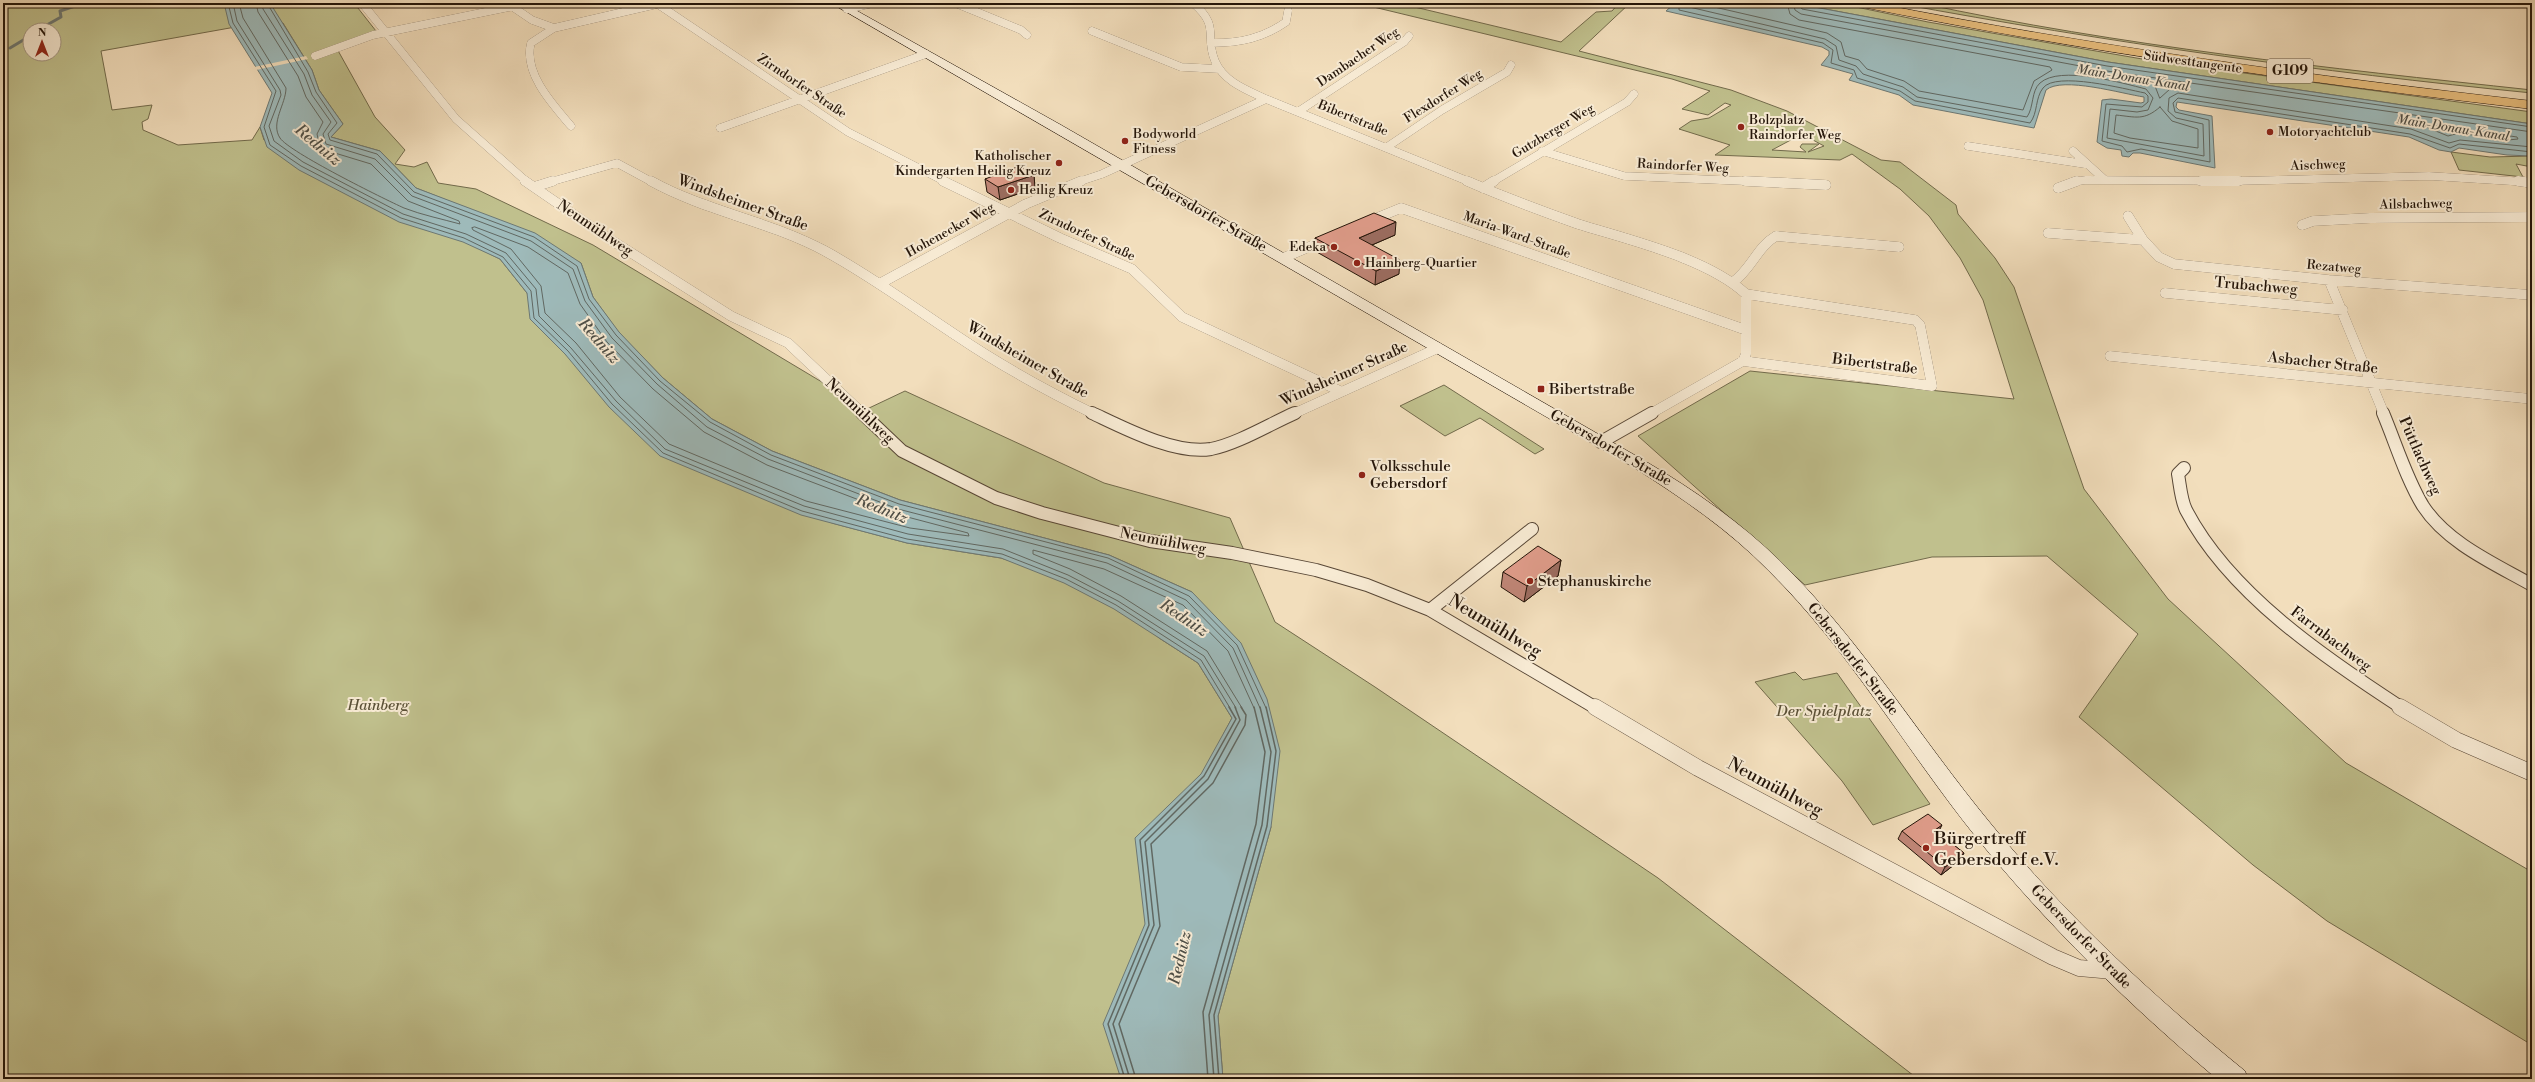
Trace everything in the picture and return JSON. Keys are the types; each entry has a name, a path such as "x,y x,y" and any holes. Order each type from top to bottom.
{"highway":[{"name":"Südwesttangente","path":"1857,3 1997,30 2139,54 2437,95 2532,105"},
{"name":"Südwesttangente","path":"1880,3 2037,33 2190,57 2508,97 2532,98"},
{"path":"2437,95 2532,108"}],"main road":[{"name":"Gebersdorfer Straße","path":"836,3 1122,164 1666,480 1706,507 1740,533 1779,570 1859,663 1984,831 2051,908 2113,971 2172,1025 2236,1079"}],"street":[{"name":"Neumühlweg","path":"362,3 456,119 488,150 534,187 611,240 731,316 788,343 902,451 947,476 996,498 1042,513 1150,541 1232,553 1316,570 1367,585 1430,610 1698,768 2053,957 2079,968 2113,971"},
{"path":"571,126 542,88 528,52 531,43 554,28 659,3"},
{"name":"Zirndorfer Straße","path":"659,3 799,100 885,152 1060,238 1132,269 1182,317 1340,391"},
{"path":"847,9 874,3"},
{"path":"955,3 1021,30 1027,35"},
{"path":"1092,31 1098,35 1181,67 1219,70 1213,57 1213,43 1209,19 1193,3"},
{"path":"316,56 359,39 508,5 532,20 554,28"},
{"path":"1213,43 1242,42 1264,36 1286,22 1288,11"},
{"name":"Dambacher Weg","path":"1300,111 1365,66 1404,42 1409,36"},
{"path":"720,128 926,54"},
{"name":"Flexdorfer Weg","path":"1387,147 1442,110 1507,72 1511,65"},
{"name":"Bibertstraße","path":"1219,70 1240,86 1266,99 1300,111 1537,210 1653,247 1733,282 1746,294 1915,320 1920,325 1932,386 1769,366 1743,361"},
{"name":"Gutzberger Weg","path":"1484,188 1542,151 1627,102 1634,94"},
{"path":"1122,164 1266,99"},
{"path":"1968,146 2086,164"},
{"name":"Raindorfer Weg","path":"1542,151 1624,176 1826,185"},
{"path":"2073,151 2105,180"},
{"name":"Windsheimer Straße","path":"534,187 617,163 668,191 800,238 881,283 958,337 1029,380 1132,432 1174,447 1189,450 1211,449 1438,348"},
{"name":"Hohenecker Weg","path":"881,283 1009,212 1053,191 1122,164"},
{"name":"Aischweg","path":"2058,188 2073,182 2105,180 2236,181 2419,174 2484,177 2532,183"},
{"name":"Maria-Ward-Straße","path":"1359,226 1401,208 1746,330"},
{"name":"Rezatweg","path":"2128,216 2143,240 2159,257 2174,264 2329,280 2532,295"},
{"name":"Ailsbachweg","path":"2302,225 2313,220 2370,218 2532,217"},
{"path":"2048,233 2143,240"},
{"path":"1283,258 1338,235"},
{"path":"1733,282 1740,279 1768,241 1776,236 1899,247"},
{"path":"2329,280 2343,310 2372,384"},
{"name":"Trubachweg","path":"2165,293 2343,310"},
{"path":"1601,442 1743,361 1746,354 1746,294"},
{"name":"Asbacher Straße","path":"2110,356 2372,384 2532,399"},
{"name":"Püttlachweg","path":"2372,384 2409,478 2424,507 2444,529 2474,552 2532,585"},
{"name":"Farrnbachweg","path":"2184,468 2178,474 2179,496 2196,527 2218,558 2276,617 2352,675 2446,735 2532,773"},
{"name":"Neumühlweg","path":"1430,610 1532,529"}],"green space":[{"name":"Hainberg","path":"3,3 354,3 376,31 336,47 375,117 405,150 395,164 414,167 427,162 438,183 476,189 593,245 867,409 905,391 1104,483 1230,518 1275,622 1375,687 1658,878 1918,1079 1223,1079 1218,1016 1271,827 1192,592 1109,555 900,500 772,451 712,419 663,378 619,333 593,297 581,263 464,207 416,188 380,151 331,137 343,124 319,90 312,70 283,23 241,26 101,51 112,110 152,105 148,119 142,122 143,130 178,145 252,140 260,127 264,140 500,259 527,293 558,347 565,354 832,523 907,543 1001,558 1113,595 1159,638 1198,663 1232,718 1224,733 1121,1079 3,1079"},
{"path":"1357,3 1398,3 1561,42 1596,12 1612,11 1619,3 1630,3 1579,51 1731,90 1787,111 1881,160 1900,162 1956,205 1958,214 1995,258 2014,287 2084,489 2168,599 2346,763 2532,872 2532,1045 2327,921 2253,865 2079,717 2138,634 2047,556 1932,557 1805,585 1638,436 1750,371 2014,399 1983,300 1960,258 1929,216 1900,189 1852,154 1840,160 1715,155 1730,145 1679,129 1691,121 1709,118 1731,105 1725,103 1708,115 1682,109 1710,91 1672,79","holes":["1802,134 1824,146 1808,152 1819,144 1802,144 1800,147 1806,152 1772,150"]},
{"path":"1793,3 1837,3 1928,22 2148,60 2532,112 2532,124 2108,62"},
{"path":"1896,3 1920,3 2072,32 2148,44 2301,64 2532,90 2532,93 2372,76 2213,55 2054,31"},
{"path":"2451,152 2490,157 2532,156 2532,167 2516,164 2523,177 2459,170"},
{"path":"1444,385 1544,449 1535,454 1480,418 1445,436 1400,406"},
{"name":"Der Spielplatz","path":"1795,672 1803,680 1837,673 1930,804 1873,825 1842,781 1755,682"}],"water":[{"name":"Rednitz","path":"224,3 270,3 312,70 319,90 343,124 331,137 380,151 416,188 535,233 581,263 593,297 619,332 663,378 712,419 772,451 900,500 1109,555 1192,592 1241,643 1267,699 1280,751 1271,827 1218,1016 1223,1079 1121,1079 1103,1024 1145,924 1135,838 1201,774 1232,718 1198,663 1114,609 1064,583 1001,558 907,543 801,515 660,456 609,407 565,354 530,319 527,293 500,259 463,242 399,222 299,170 267,147 260,127 272,93 229,24"},
{"name":"Main-Donau-Kanal","path":"1675,3 1793,3 2108,62 2532,124 2532,156 2507,155 2459,148 2451,152 2439,150 2409,137 2177,102 2176,107 2179,110 2212,116 2215,168 2140,153 2133,153 2129,157 2122,156 2121,150 2107,148 2097,142 2102,100 2111,99 2141,103 2144,102 2144,97 2079,85 2054,86 2046,90 2034,128 1913,105 1899,95 1849,80 1853,74 1821,65 1829,55 1829,51 1822,47 1666,11"}],"pier":[{"path":"306,56 308,59 256,70 254,67"}],"building":[{"path":"1020,166 1034,175 998,187 985,179"},
{"path":"1374,213 1396,222 1359,238 1400,260 1376,271 1315,238"},
{"path":"1538,546 1561,560 1527,586 1503,572"},
{"name":"Bürgertreff Gebersdorf e.V.","path":"1928,814 1942,825 1935,830 1964,853 1945,867 1902,831"}],"waterway":[{"path":"52,22 61,17 60,11 84,3"},
{"path":"10,48 22,41"}],"place":[{"name":"Bolzplatz Raindorfer Weg","path":"1741,127"},
{"name":"Motoryachtclub","path":"2270,132"},
{"name":"Bodyworld Fitness","path":"1125,141"},
{"name":"Katholischer Kindergarten Heilig Kreuz","path":"1059,163"},
{"name":"Heilig Kreuz","path":"1011,190"},
{"name":"Edeka","path":"1334,247"},
{"name":"Hainberg-Quartier","path":"1357,263"},
{"name":"Bibertstraße","path":"1541,389"},
{"name":"Volksschule Gebersdorf","path":"1362,475"},
{"name":"Stephanuskirche","path":"1530,581"},
{"name":"Bürgertreff Gebersdorf e.V.","path":"1926,848"}]}
